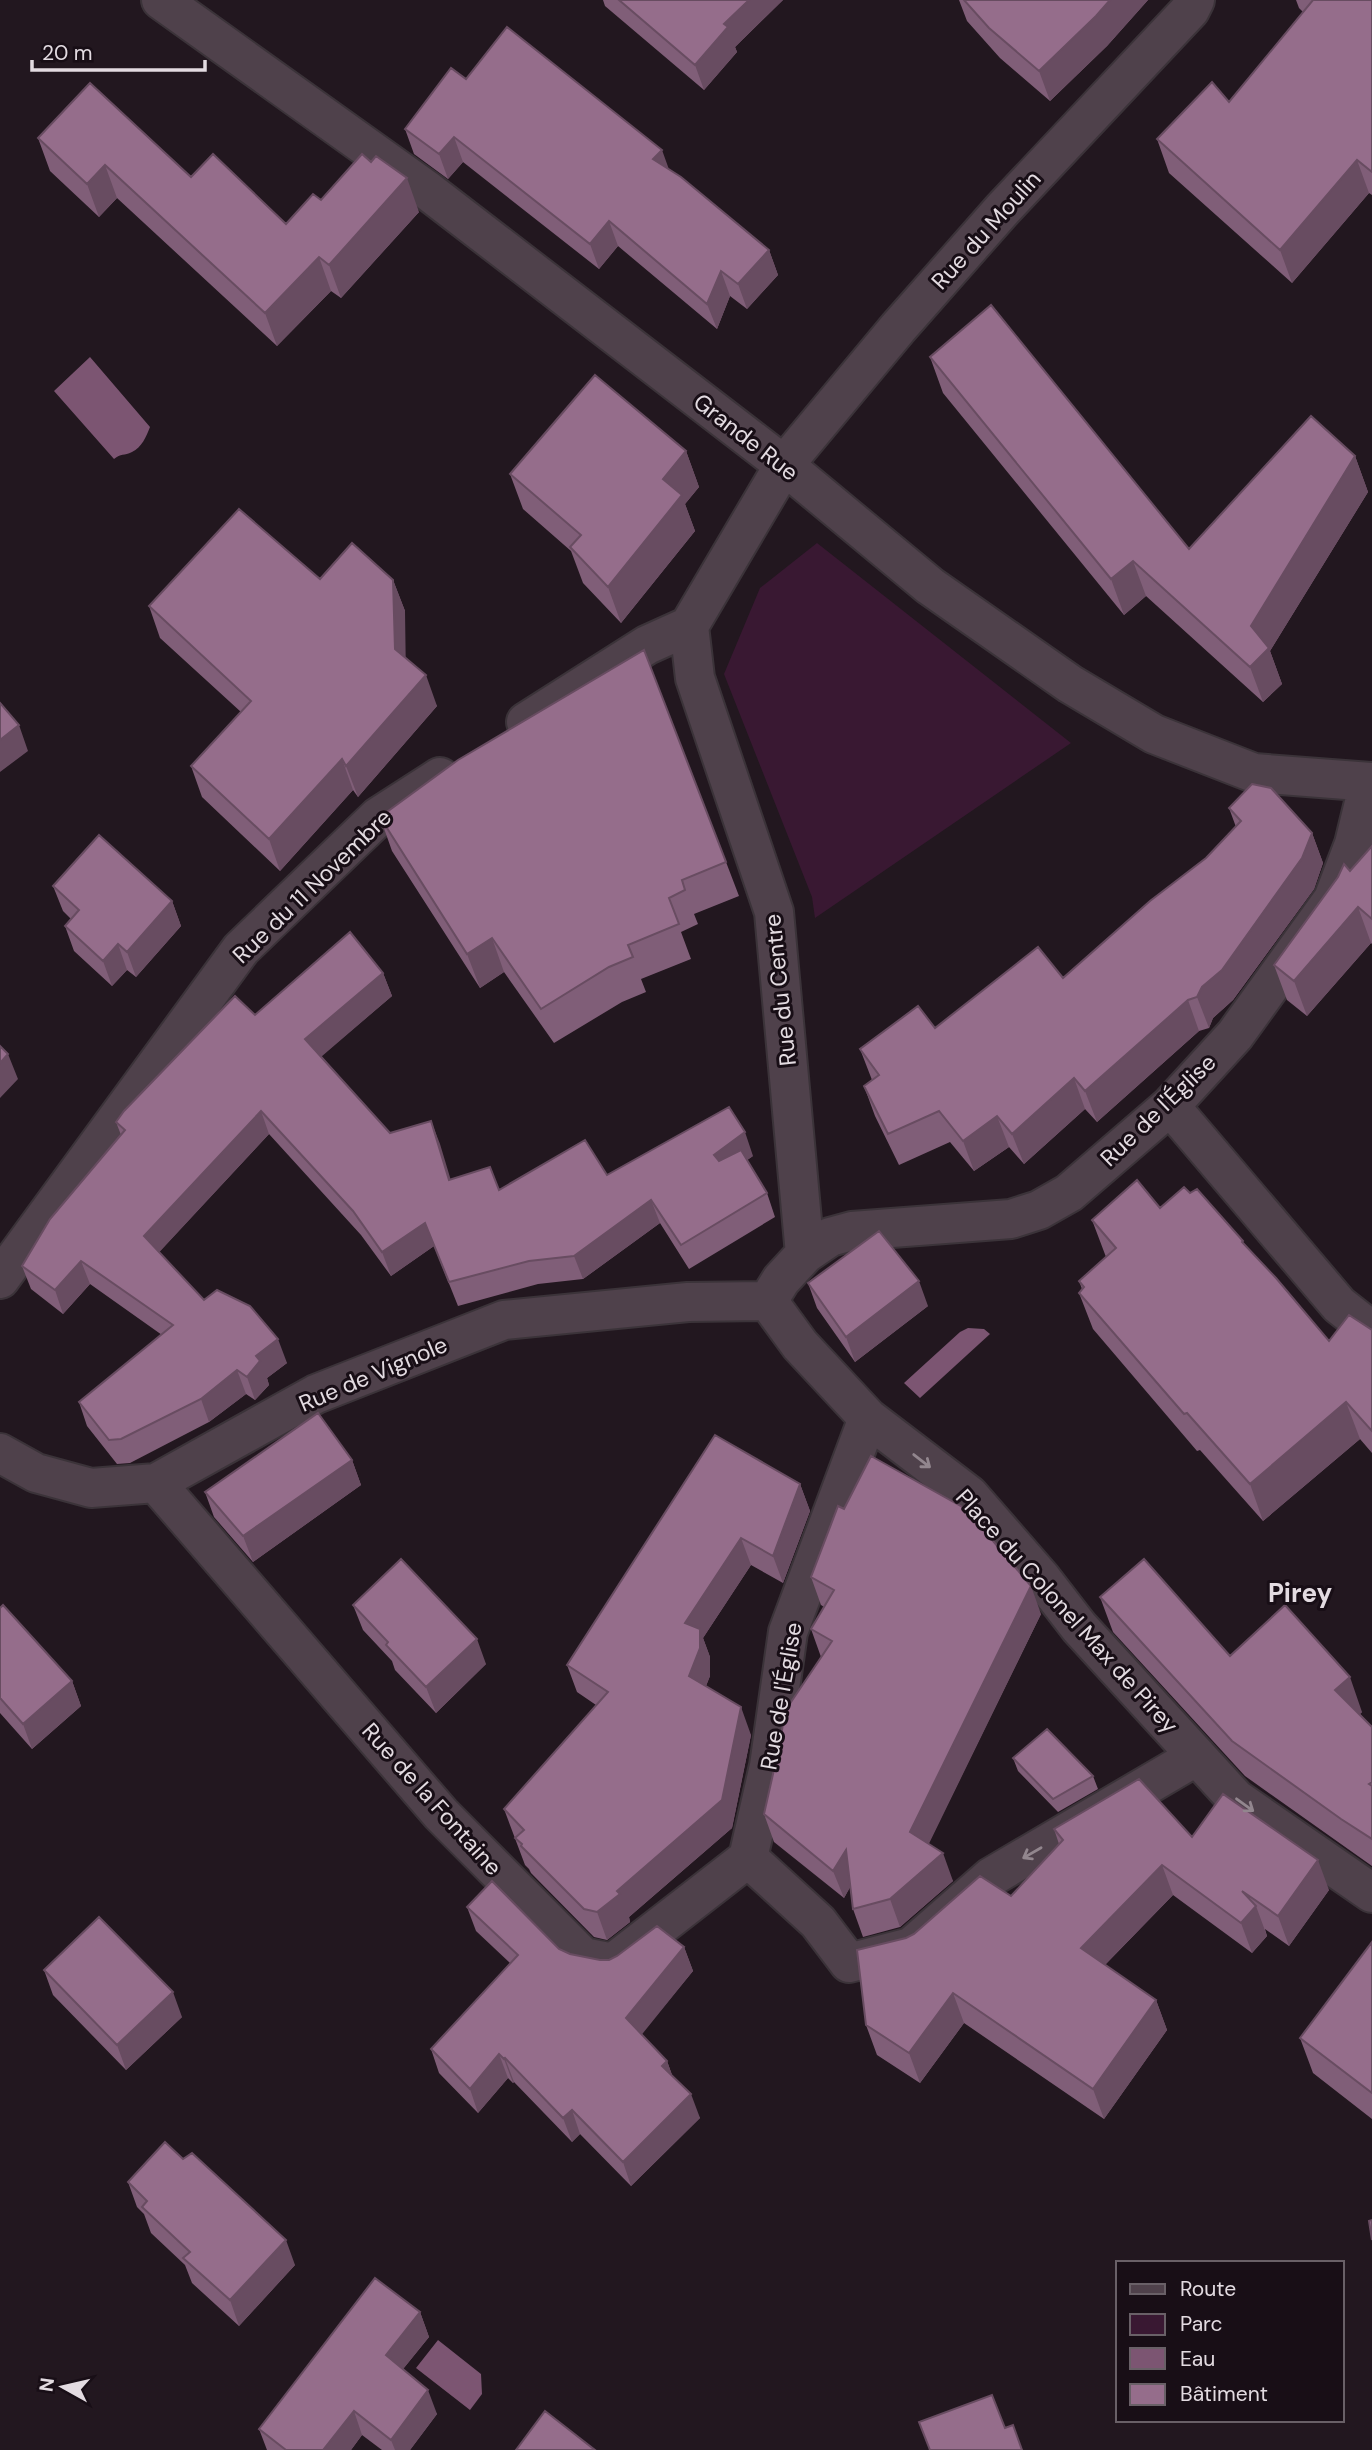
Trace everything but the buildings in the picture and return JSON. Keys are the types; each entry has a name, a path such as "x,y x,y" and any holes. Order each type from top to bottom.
{"street":[{"name":"Grande Rue","path":"161,0 428,191 784,465 930,586 1070,684 1154,734 1254,773 1370,782"},
{"name":"Rue du Moulin","path":"784,465 898,328 1002,210 1190,10 1195,0"},
{"path":"689,626 784,465"},
{"name":"Rue du 11 Novembre","path":"0,1279 241,949 378,817 647,645 689,626"},
{"name":"Rue du Centre","path":"689,626 695,678 774,912 805,1254"},
{"name":"Rue de l'Église","path":"805,1254 830,1237 852,1231 1011,1219 1040,1210 1069,1193 1170,1106 1235,1035 1333,899 1354,844 1370,782"},
{"path":"1170,1106 1339,1305 1372,1331"},
{"path":"805,1254 781,1280 768,1301 800,1345 868,1418"},
{"name":"Rue de Vignole","path":"0,1453 36,1473 91,1488 156,1483 316,1394 504,1320 688,1302 768,1301"},
{"name":"Rue de l'Église","path":"748,1858 769,1766 788,1632 868,1418"},
{"name":"Place du Colonel Max de Pirey","path":"868,1418 969,1495 1042,1579 1079,1627 1236,1798 1372,1893"},
{"name":"Rue de la Fontaine","path":"156,1483 441,1814 583,1957 613,1963 748,1858"},
{"path":"748,1858 818,1922 849,1963 911,1947 992,1877 1197,1756"}],"green space":[{"path":"817,543 1071,743 815,918 812,897 724,674 760,588"}],"water":[{"path":"90,357 150,427 138,447 114,459 54,391"},
{"path":"968,1328 984,1329 990,1334 920,1398 904,1383 960,1332"},
{"path":"438,2340 481,2374 482,2394 470,2410 416,2368"}],"district":[{"name":"Pirey","path":"1300,1593"}]}
